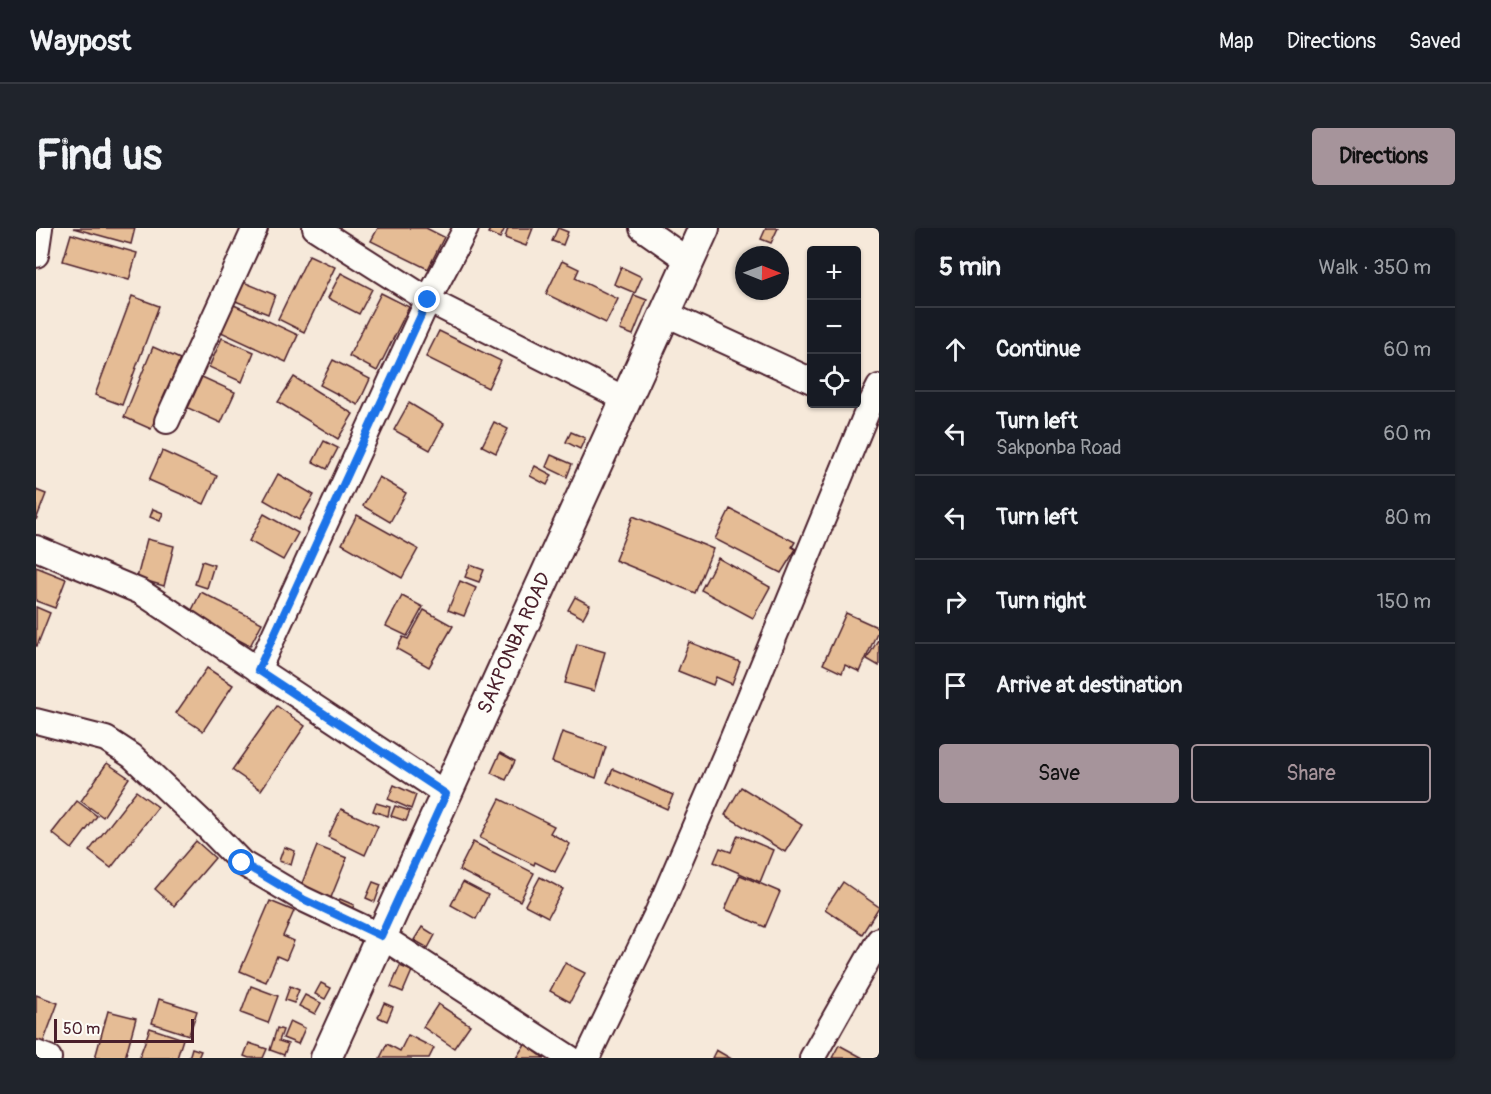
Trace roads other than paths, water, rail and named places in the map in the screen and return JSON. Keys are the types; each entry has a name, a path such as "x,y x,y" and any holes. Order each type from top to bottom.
{"main road":[{"name":"SAKPONBA ROAD","path":"326,1058 704,228"}],"street":[{"path":"36,255 40,228"},
{"path":"167,421 255,228"},
{"path":"315,228 428,300 625,399"},
{"path":"258,670 428,300 466,228"},
{"path":"642,228 689,261"},
{"path":"664,313 807,379"},
{"path":"587,1058 658,911 731,742 871,402"},
{"path":"36,548 141,592 446,794"},
{"path":"36,721 106,739 132,756 242,863 303,899 381,936 570,1058"},
{"path":"812,1058 879,940"},
{"path":"36,1053 49,1058"}]}
